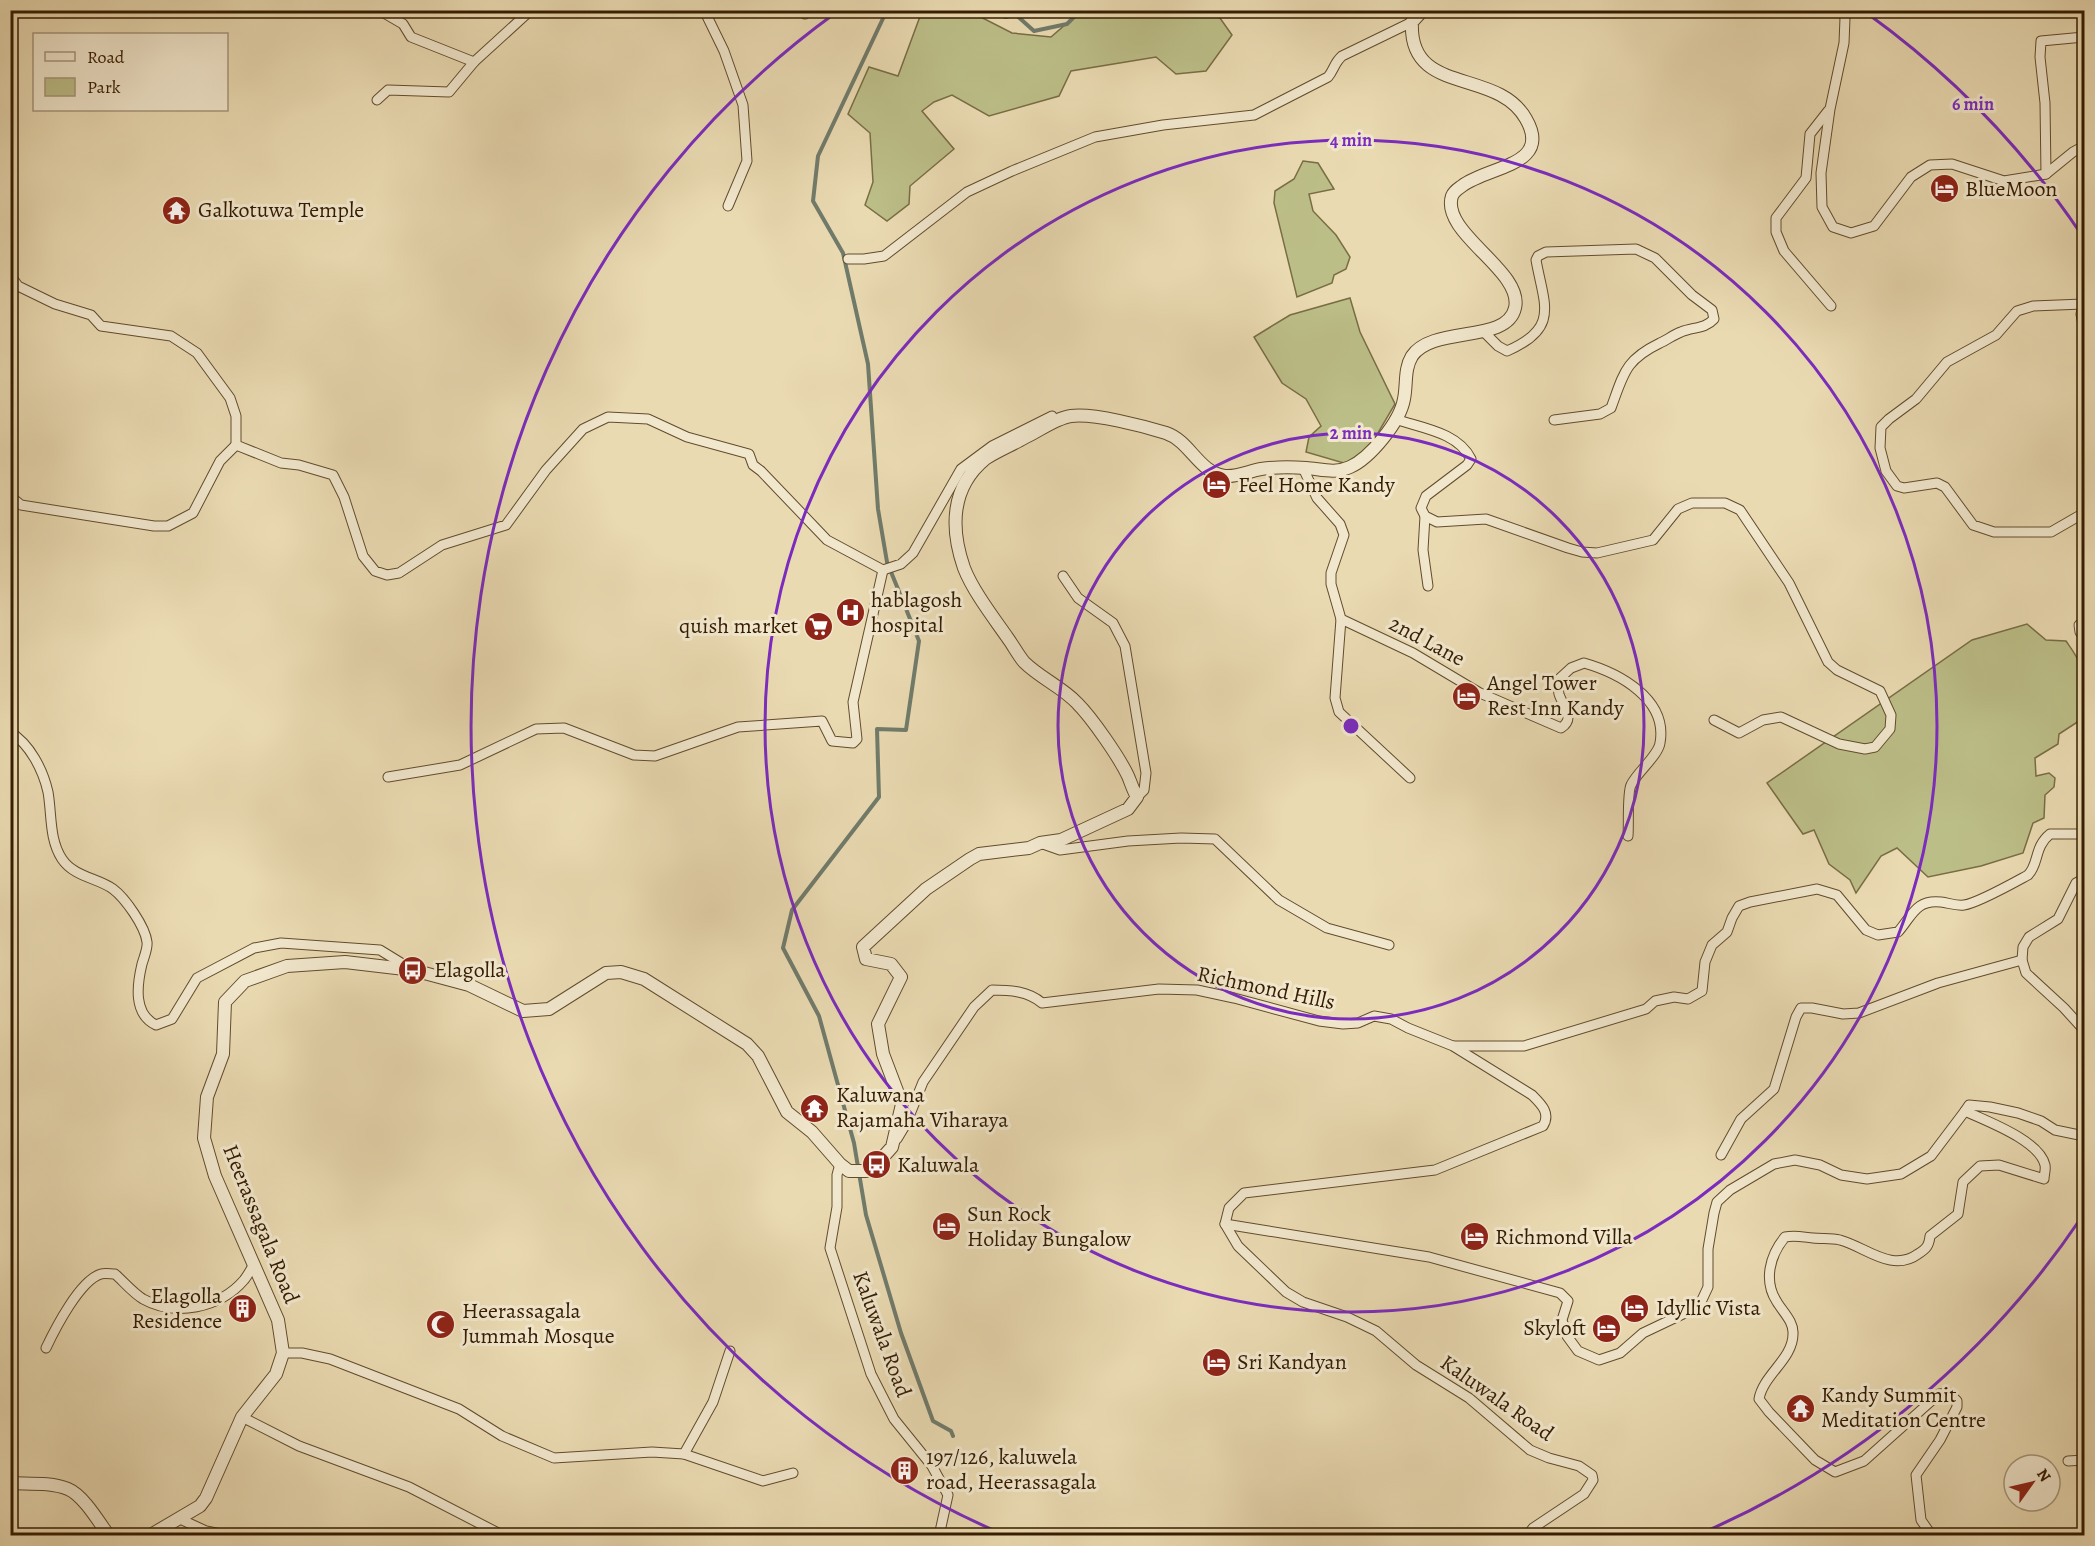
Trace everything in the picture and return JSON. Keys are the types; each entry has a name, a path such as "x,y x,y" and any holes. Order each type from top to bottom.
{"street":[{"path":"379,10 404,24 411,37 474,62"},
{"path":"377,100 388,90 449,92 474,62 531,10"},
{"path":"704,10 724,51 742,105 747,161 728,206"},
{"path":"848,259 884,256 967,192 1095,137 1163,125 1254,115 1328,77 1332,73 1334,62 1342,56 1412,22 1423,10"},
{"path":"1841,10 1845,18 1844,43 1830,109 1821,173 1822,207 1833,227 1851,233 1874,226 1911,177 1930,165 1952,164 2004,181 2046,174 2073,152 2085,146"},
{"path":"236,445 281,463 298,465 333,475 344,496 363,556 375,571 387,575 399,573 442,544 506,525 546,470 583,429 608,417 648,419 687,437 749,454 753,465 827,540 883,570 901,564 913,554 961,470 992,446 1055,415 1100,417 1170,434 1208,469 1228,476 1262,469 1344,470 1360,462 1380,441 1395,419 1404,400 1404,380 1411,358 1420,347 1440,338 1498,327 1513,314 1516,304 1511,287 1491,261 1461,229 1455,218 1451,199 1454,192 1471,179 1522,159 1532,147 1533,136 1528,121 1520,109 1504,95 1474,83 1439,74 1421,59 1411,40 1412,22"},
{"path":"2046,174 2041,41 2085,37"},
{"path":"1830,109 1810,134 1806,178 1776,218 1776,232 1784,251 1831,306"},
{"path":"1483,331 1498,346 1507,351 1528,340 1542,326 1545,301 1536,260 1538,256 1546,252 1636,249 1655,258 1692,295 1712,310 1714,319 1709,325 1680,332 1644,350 1634,359 1622,378 1611,408 1600,414 1554,420"},
{"path":"10,275 18,286 55,304 91,315 101,326 171,336 197,353 230,399 236,416 236,445 220,460 193,513 168,526 154,526 21,505 10,496"},
{"path":"2085,330 2080,314 2084,303 2033,306 2017,311 1996,335 1947,362 1916,399 1889,419 1881,427 1880,448 1886,471 1897,486 1904,488 1937,483 1945,488 1974,525 1994,532 2051,532 2085,513"},
{"path":"1067,416 988,457 971,472 962,485 956,506 956,531 965,569 1024,661 1077,702 1119,759 1137,797"},
{"path":"1395,419 1457,441 1471,459 1467,465 1426,496 1421,508 1425,516 1423,550 1428,586"},
{"path":"1304,468 1317,498 1340,524 1344,536 1331,573 1331,584 1341,619 1335,698 1339,712 1410,778"},
{"path":"1425,516 1437,522 1486,519 1568,548 1597,553 1653,540 1678,509 1692,503 1725,503 1740,510 1789,583 1828,662 1837,670 1880,691 1891,715 1890,729 1875,747 1865,748 1839,744 1782,717 1763,720 1739,733 1714,720"},
{"path":"388,777 460,765 536,729 564,728 634,755 655,756 738,727 822,721 832,741 853,744 857,739 853,702 883,570"},
{"path":"844,1168 862,1171 876,1165 892,1147 902,1104 883,1054 878,1024 901,977 891,964 866,958 862,947 926,889 970,859 979,854 1029,848 1040,843 1061,840 1128,809 1144,790 1146,773 1125,646 1113,623 1078,598 1063,576"},
{"name":"2nd Lane","path":"1341,619 1413,653 1480,693 1561,728 1567,725 1569,716 1558,690 1559,679 1571,668 1584,663 1621,678 1648,699 1655,709 1659,723 1660,745 1630,786 1628,836"},
{"path":"2085,621 2079,625 2080,632 2085,638"},
{"path":"10,732 19,737 38,762 48,792 50,826 62,860 85,877 113,889 139,919 148,943 139,977 140,1009 146,1020 156,1025 172,1019 197,978 254,948 281,942 380,950 413,970"},
{"path":"1453,1046 1524,1046 1646,1009 1655,1001 1674,997 1688,999 1702,991 1705,963 1712,945 1727,932 1739,906 1750,902 1817,889 1837,895 1866,930 1878,935 1898,932 1913,911 1922,904 1940,902 1965,905 2022,878 2033,870 2039,847 2050,834 2085,834"},
{"path":"1040,843 1060,850 1138,840 1215,839 1279,900 1327,928 1389,945"},
{"path":"2085,879 2076,883 2058,919 2029,937 2022,947 2022,960 2026,974 2085,1030"},
{"path":"1721,1155 1741,1119 1774,1089 1796,1017 1801,1008 1843,1014 1859,1013 1938,983 2022,960"},
{"name":"Heerassagala Road","path":"283,1353 278,1320 215,1176 204,1138 207,1097 223,1054 225,1002 245,981 287,966 345,962 413,970 469,985 523,1011 549,1009 606,973 621,972 644,979 747,1044 758,1056 787,1112 812,1132 844,1168"},
{"name":"Richmond Hills","path":"892,1147 906,1124 923,1082 974,1007 992,990 1010,990 1034,995 1042,1003 1159,989 1197,990 1319,1021 1343,1024 1358,1023 1374,1016 1391,1018 1408,1028 1453,1046 1532,1095 1545,1112 1544,1126 1435,1170 1244,1193 1229,1208 1226,1224"},
{"path":"1226,1224 1429,1257 1560,1293 1568,1301 1562,1320 1567,1336 1578,1351 1599,1360 1620,1353 1643,1333 1683,1314 1701,1302 1708,1287 1708,1249 1717,1202 1730,1190 1774,1164 1795,1160 1867,1179 1900,1174 1931,1156 1969,1105 2018,1113 2041,1121 2055,1130 2085,1136"},
{"path":"1932,1536 1921,1520 1917,1475 1940,1440 1957,1407 1957,1401 1949,1393 1939,1394 1864,1461 1835,1472 1815,1460 1769,1413 1759,1399 1761,1388 1791,1347 1794,1333 1789,1319 1775,1299 1770,1284 1769,1267 1773,1254 1785,1237 1798,1235 1843,1241 1898,1262 1911,1259 1926,1249 1930,1236 1958,1214 1963,1182 1980,1166 1999,1165 2044,1179 2045,1166 2036,1150 1992,1122 1965,1112"},
{"name":"Kaluwala Road","path":"844,1168 837,1175 837,1207 830,1248 871,1374 894,1419 932,1466 948,1496 939,1536"},
{"name":"Kaluwala Road","path":"1226,1224 1238,1246 1286,1292 1303,1302 1347,1317 1376,1331 1416,1365 1469,1398 1530,1450 1579,1466 1592,1475 1593,1480 1584,1494 1533,1528 1527,1536"},
{"path":"46,1348 63,1315 89,1281 102,1274 116,1274 140,1298 158,1306 189,1309 218,1301 244,1280 254,1264"},
{"path":"684,1454 713,1402 730,1351"},
{"path":"149,1536 200,1506 206,1498 242,1416 276,1374 283,1353 303,1353 330,1359 459,1409 502,1436 554,1458 652,1452 684,1454 763,1481 793,1473"},
{"path":"242,1416 299,1446 409,1487 502,1535"},
{"path":"2068,1461 2085,1460"},
{"path":"10,1483 38,1484 67,1489 78,1496 109,1536"},
{"path":"180,1518 206,1531 231,1536"}],"green space":[{"path":"922,11 969,11 1012,33 1051,37 1081,11 1215,11 1232,35 1206,71 1176,74 1156,57 1071,71 1059,96 989,116 952,95 934,102 922,111 954,149 910,186 909,204 887,221 865,205 873,182 870,133 848,114 869,67 898,76"},
{"path":"1303,161 1318,163 1334,189 1309,194 1313,211 1336,235 1350,257 1346,269 1334,275 1332,283 1297,297 1274,203 1275,191 1294,179"},
{"path":"1350,298 1360,332 1395,404 1368,450 1347,464 1306,452 1309,437 1321,426 1306,399 1282,383 1254,337 1290,315"},
{"path":"2027,624 2046,640 2066,641 2080,664 2085,683 2082,719 2059,734 2058,744 2035,758 2036,776 2049,773 2055,778 2054,787 2045,795 2044,818 2033,823 2023,853 1981,866 1928,877 1897,848 1881,856 1856,893 1850,880 1829,864 1814,830 1803,834 1767,783 1972,640"}],"waterway":[{"path":"428,10 433,10"},
{"path":"887,10 818,156 813,201 843,253 868,364 878,509 887,562 919,641 906,730 877,729 879,797 792,910 783,948 819,1016 854,1143 866,1215 901,1333 933,1421 951,1431 953,1436"},
{"path":"983,10 1006,17 1015,14 1034,31 1067,24 1081,10"}],"place":[{"name":"BlueMoon","path":"1944,189"},
{"name":"Galkotuwa Temple","path":"177,210"},
{"name":"Feel Home Kandy","path":"1217,485"},
{"name":"hablagosh hospital","path":"850,613"},
{"name":"quish market","path":"819,626"},
{"name":"Angel Tower Rest Inn Kandy","path":"1466,696"},
{"name":"Elagolla","path":"413,970"},
{"name":"Kaluwana Rajamaha Viharaya","path":"815,1108"},
{"name":"Kaluwala","path":"876,1165"},
{"name":"Sun Rock Holiday Bungalow","path":"946,1227"},
{"name":"Richmond Villa","path":"1474,1237"},
{"name":"Idyllic Vista","path":"1635,1308"},
{"name":"Elagolla Residence","path":"243,1309"},
{"name":"Heerassagala Jummah Mosque","path":"441,1324"},
{"name":"Skyloft","path":"1607,1328"},
{"name":"Sri Kandyan","path":"1216,1362"},
{"name":"Kandy Summit Meditation Centre","path":"1800,1408"},
{"name":"197/126, kaluwela road, Heerassagala","path":"905,1470"}]}
